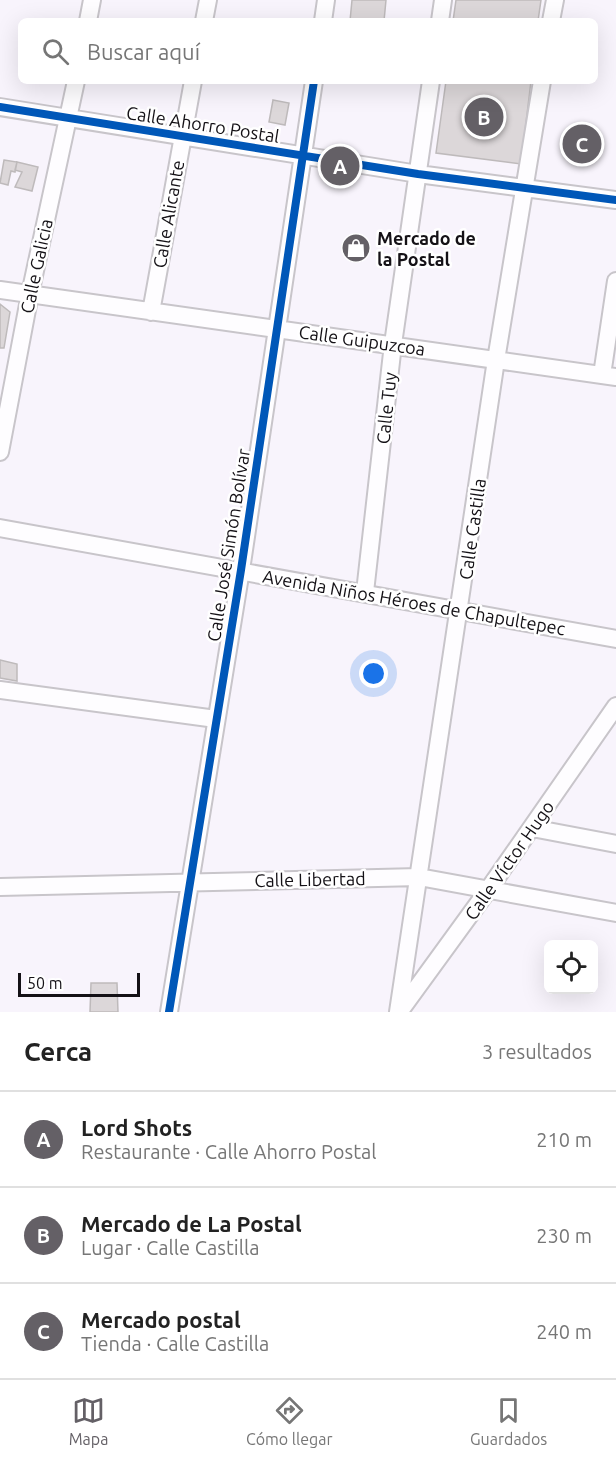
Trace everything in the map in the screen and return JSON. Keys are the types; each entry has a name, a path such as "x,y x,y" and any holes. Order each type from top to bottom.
{"street":[{"path":"89,18 92,0"},
{"path":"205,18 208,0"},
{"path":"323,18 326,0"},
{"path":"440,18 443,0"},
{"path":"552,18 555,0"},
{"name":"Calle Galicia","path":"0,452 30,294 75,84"},
{"name":"Calle Alicante","path":"151,312 192,84"},
{"name":"Calle José Simón Bolívar","path":"169,1012 241,570 275,328 314,84"},
{"name":"Calle Tuy","path":"364,592 393,344 431,84"},
{"name":"Calle Castilla","path":"399,1012 496,360 542,84"},
{"name":"Calle Ahorro Postal","path":"0,107 418,174 616,200"},
{"path":"609,376 616,281"},
{"name":"Calle Guipuzcoa","path":"0,290 609,376"},
{"name":"Avenida Niños Héroes de Chapultepec","path":"0,528 616,639"},
{"path":"0,690 216,719"},
{"name":"Calle Víctor Hugo","path":"399,1012 532,828 616,706"},
{"path":"532,828 616,844"},
{"name":"Calle Libertad","path":"0,887 419,877 616,913"}],"building":[{"path":"352,0 386,0 384,18 350,18"},
{"path":"456,0 541,0 538,18 453,18"},
{"path":"446,84 531,84 521,164 436,153"},
{"path":"273,100 289,103 285,125 269,122"},
{"path":"4,160 17,162 15,172 11,171 8,185 0,183"},
{"path":"17,162 38,167 32,191 15,187 22,172 15,170"},
{"path":"0,304 10,312 4,348 0,348"},
{"path":"0,660 17,664 17,681 0,678"},
{"path":"91,983 117,983 118,1012 90,1012"}],"cycle path":[{"path":"169,1012 241,570 314,84"},
{"path":"0,107 418,174 616,200"}],"place":[{"name":"Mercado de La Postal","path":"484,117"},
{"name":"Mercado postal","path":"582,144"},
{"name":"Lord Shots","path":"340,166"},
{"name":"Mercado de la Postal","path":"356,248"}]}
